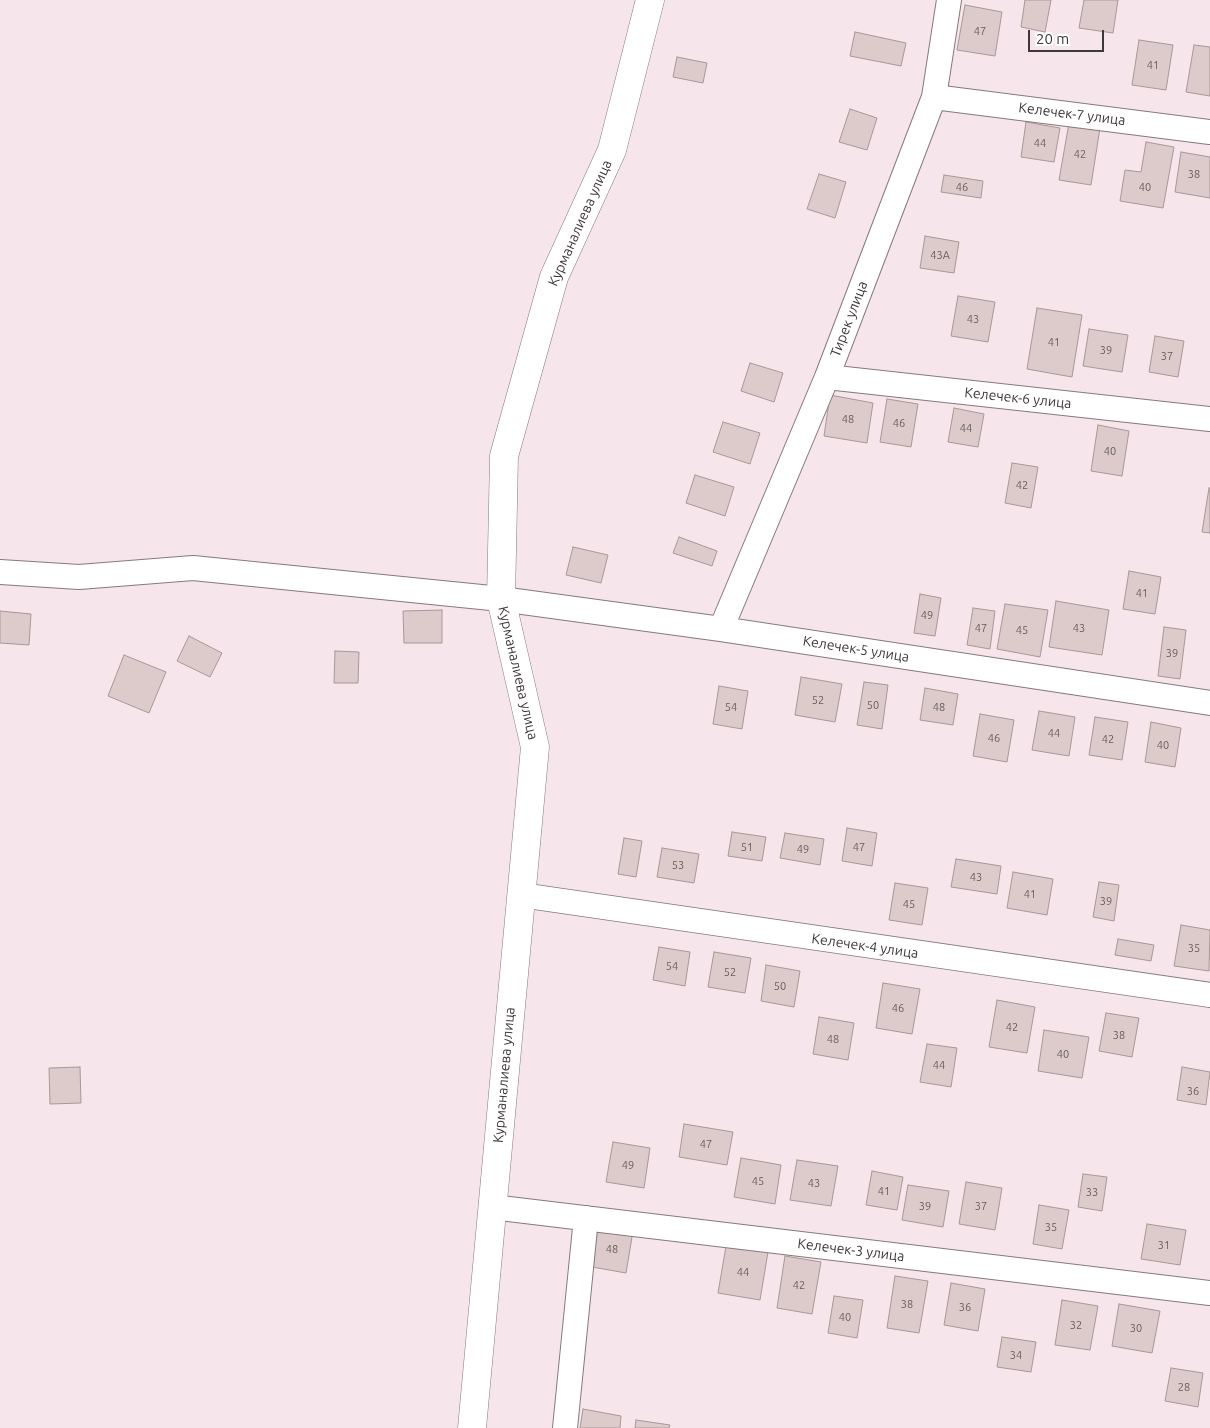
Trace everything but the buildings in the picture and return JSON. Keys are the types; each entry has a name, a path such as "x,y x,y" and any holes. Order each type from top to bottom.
{"street":[{"name":"Курманалиева улица","path":"472,1428 534,747 501,599 504,456 554,277 612,150 650,0"},
{"name":"Тирек улица","path":"721,629 827,377 934,97 949,0"},
{"name":"Келечек-7 улица","path":"934,97 1210,132"},
{"name":"Келечек-6 улица","path":"827,377 1210,419"},
{"name":"Келечек-5 улица","path":"0,572 79,577 193,568 501,599 721,629 1210,703"},
{"name":"Келечек-4 улица","path":"521,895 1210,995"},
{"name":"Келечек-3 улица","path":"492,1207 1210,1293"},
{"path":"565,1428 586,1218"}]}
